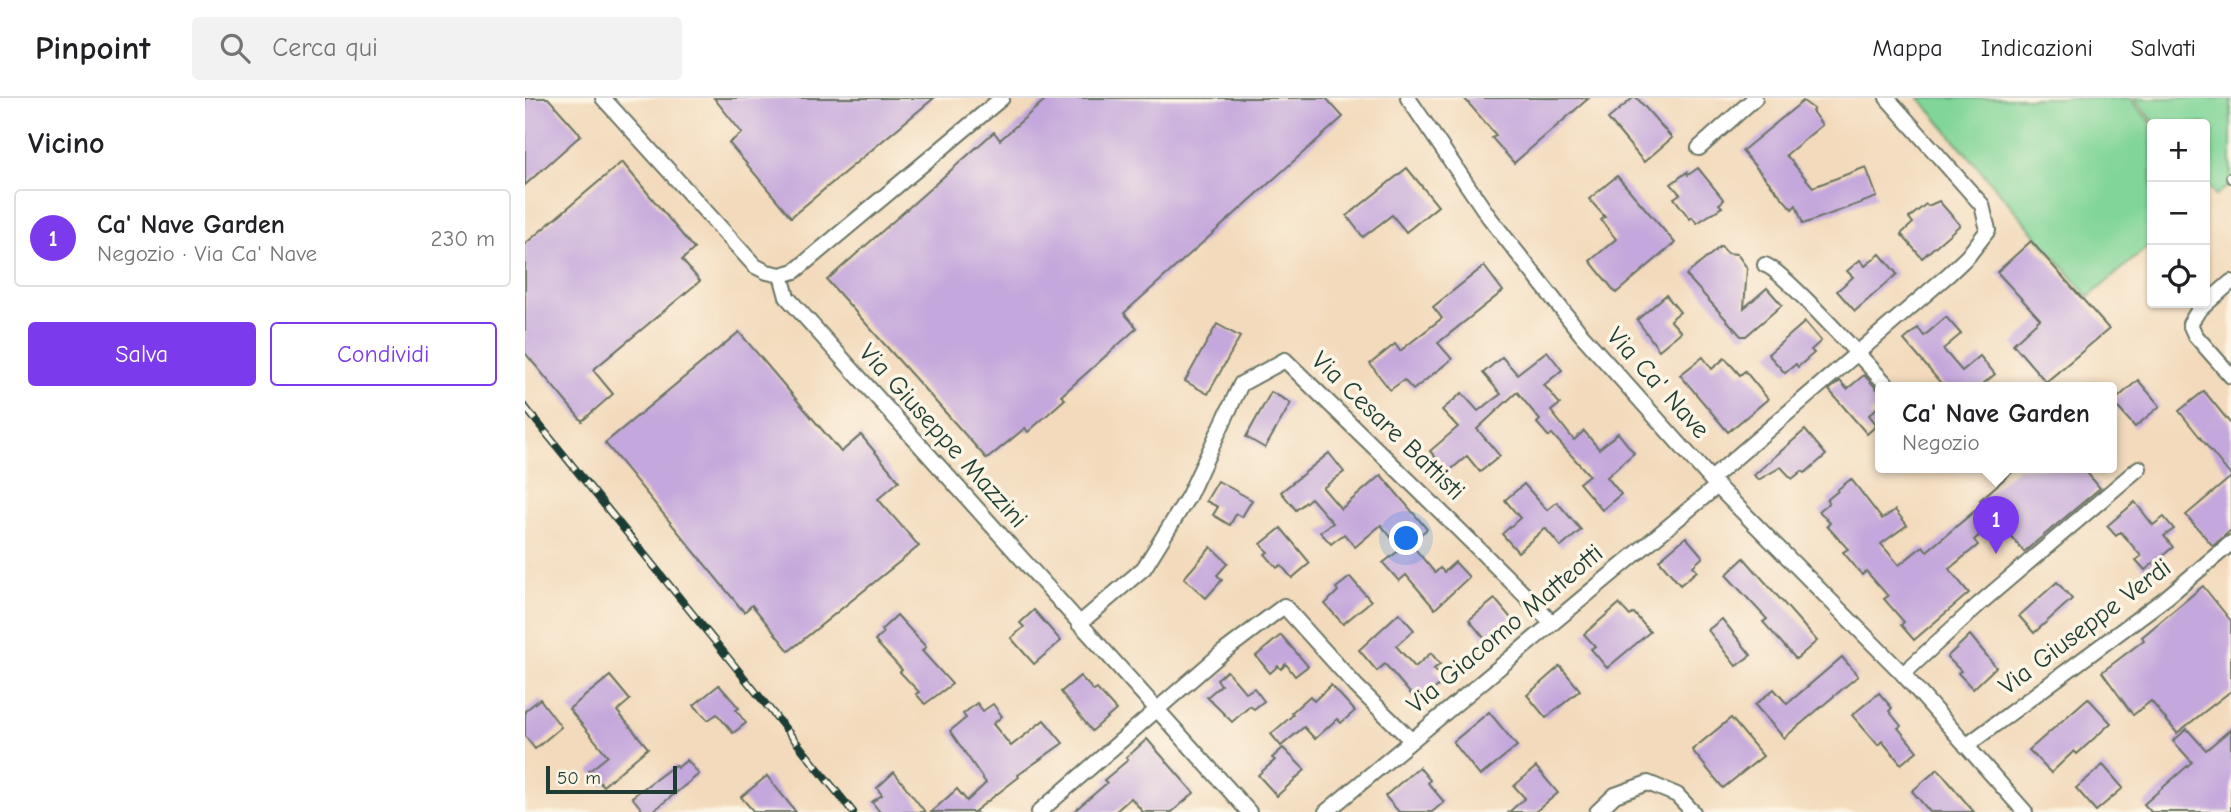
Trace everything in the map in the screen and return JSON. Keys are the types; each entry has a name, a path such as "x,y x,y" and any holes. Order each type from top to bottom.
{"street":[{"path":"603,98 755,266 781,275 796,271 1002,98"},
{"name":"Via Ca' Nave","path":"1408,98 1489,217 1581,334 1714,482 1903,674 2025,812"},
{"path":"1699,148 1755,98"},
{"name":"Via Giacomo Matteotti","path":"1326,812 1714,482 1968,256 1987,230 1982,205 1887,98"},
{"path":"1765,265 1772,267 1789,283 1884,382"},
{"name":"Via Giuseppe Mazzini","path":"781,275 787,297 1249,812"},
{"path":"2231,282 2198,311 2190,324 2195,335 2231,376"},
{"name":"Via Cesare Battisti","path":"1079,624 1144,568 1188,497 1241,384 1286,360 1551,622"},
{"path":"1903,674 2139,468"},
{"name":"Via Giuseppe Verdi","path":"1966,746 2168,597 2231,543"},
{"path":"1039,812 1222,653 1284,606 1356,687 1411,740"},
{"path":"1597,812 1615,795 1648,783 1678,795 1693,812"}],"green space":[{"path":"1919,98 2130,98 2148,119 2147,247 2089,297"},
{"path":"2134,98 2231,98 2231,183 2216,196 2210,188 2210,119 2152,119"}],"building":[{"path":"525,98 548,98 581,135 525,185"},
{"path":"714,98 934,98 791,217 729,143 742,133"},
{"path":"1047,98 1326,98 1343,117 1124,313 1137,328 1061,396 1065,399 1028,432 1025,428 987,459 827,280 994,132 1000,140"},
{"path":"1464,98 1589,98 1514,163 1492,138 1496,135"},
{"path":"1633,98 1637,98 1672,138 1644,162 1608,119"},
{"path":"1803,101 1814,109 1812,111 1822,125 1786,155 1813,187 1866,167 1877,197 1803,224 1796,205 1792,209 1742,151"},
{"path":"622,162 694,249 682,260 700,281 593,370 613,394 582,421 525,353 525,244"},
{"path":"1407,168 1438,206 1406,232 1392,215 1363,237 1347,216"},
{"path":"1698,168 1724,200 1719,204 1722,207 1697,223 1692,217 1690,219 1674,198 1680,194 1671,184 1687,172 1688,175"},
{"path":"1617,176 1675,243 1616,293 1590,261 1616,239 1601,220 1605,217 1589,199"},
{"path":"1939,201 1960,225 1922,258 1901,234 1913,223 1909,218 1926,204 1928,206"},
{"path":"2031,241 2109,329 2046,382 2013,344 2040,319 1997,272"},
{"path":"1721,246 1727,253 1737,254 1747,268 1744,308 1767,288 1782,305 1746,336 1741,336 1686,275"},
{"path":"1880,254 1897,274 1855,311 1837,291 1853,277 1847,271 1860,260 1865,266"},
{"path":"1484,266 1503,291 1438,343 1452,359 1413,390 1404,380 1390,390 1370,364 1395,344 1400,351 1442,318 1433,307"},
{"path":"1666,295 1680,312 1670,320 1681,332 1659,350 1637,320"},
{"path":"1946,317 1961,334 1943,349 1962,371 1980,356 1995,374 1985,382 1940,382 1904,340 1918,328 1924,336"},
{"path":"1805,322 1821,341 1811,350 1814,353 1798,367 1796,364 1785,373 1768,354"},
{"path":"1217,324 1240,337 1208,394 1185,381"},
{"path":"739,332 841,452 861,435 899,481 878,499 919,546 789,651 752,605 744,612 605,443"},
{"path":"1547,351 1562,370 1544,385 1560,404 1551,411 1574,440 1584,431 1599,449 1618,433 1634,453 1607,477 1621,494 1602,510 1579,483 1589,475 1552,434 1549,437 1537,423 1540,420 1517,392 1477,429 1500,456 1480,472 1467,456 1448,472 1430,451 1458,427 1442,410 1462,393 1478,411 1501,394 1483,373 1502,357 1517,374"},
{"path":"1703,357 1712,369 1725,358 1740,375 1745,371 1768,399 1728,432 1680,375"},
{"path":"1864,375 1875,387 1875,410 1869,415 1875,427 1867,434 1829,390 1840,381 1847,389"},
{"path":"2138,380 2160,406 2135,427 2117,407 2117,398"},
{"path":"2204,391 2231,424 2231,476 2179,411"},
{"path":"1271,392 1291,403 1265,448 1246,437"},
{"path":"1805,430 1826,455 1805,473 1802,471 1792,479 1781,467 1758,480 1754,475"},
{"path":"1329,453 1344,472 1323,488 1341,509 1381,475 1427,529 1410,543 1435,573 1440,568 1444,572 1455,562 1469,577 1435,609 1406,575 1399,581 1383,563 1401,549 1381,525 1355,547 1344,534 1331,544 1320,532 1333,523 1311,498 1296,510 1281,492"},
{"path":"2011,473 2087,473 2100,488 2024,552 1997,520 1974,540 1978,545 1949,569 1969,593 1914,640 1901,625 1904,622 1884,599 1888,596 1866,571 1862,575 1843,552 1848,549 1827,526 1830,523 1819,511 1829,503 1827,500 1837,490 1851,479 1882,519 1895,510 1907,525 1881,544 1899,565 1923,546 1927,551 1983,504 1980,500"},
{"path":"2231,477 2231,530 2213,546 2186,515"},
{"path":"1218,481 1252,500 1242,517 1236,514 1230,525 1213,515 1218,507 1206,501"},
{"path":"1524,484 1547,510 1557,502 1581,530 1561,547 1546,529 1543,530 1518,552 1502,534 1520,518 1505,500"},
{"path":"2135,502 2153,525 2164,517 2174,529 2164,536 2173,547 2145,570 2136,560 2141,556 2121,532 2116,536 2107,526"},
{"path":"1281,528 1310,563 1292,578 1281,565 1277,568 1265,554 1268,552 1261,544"},
{"path":"1686,537 1703,557 1693,566 1697,571 1680,585 1659,560"},
{"path":"1211,547 1228,563 1217,575 1222,580 1206,598 1184,578"},
{"path":"1744,558 1817,641 1796,659 1763,622 1767,619 1726,575"},
{"path":"1350,577 1371,601 1343,624 1325,604 1338,591 1336,588"},
{"path":"2057,582 2072,599 2034,633 2019,616"},
{"path":"2203,586 2231,621 2231,691 2177,733 2151,701 2133,715 2102,672 2144,640 2142,637"},
{"path":"1495,599 1515,623 1489,644 1469,620"},
{"path":"1619,604 1630,616 1634,613 1650,632 1607,668 1591,649 1595,646 1584,634"},
{"path":"1034,610 1061,641 1034,664 1011,638 1024,627 1020,623"},
{"path":"1399,613 1414,630 1396,646 1415,667 1431,653 1440,664 1434,669 1444,681 1424,698 1422,695 1416,700 1385,664 1377,671 1359,650"},
{"path":"897,615 926,647 922,651 952,684 925,704 916,694 919,692 900,672 902,670 875,641 883,633 881,630"},
{"path":"1722,619 1751,655 1736,666 1708,630"},
{"path":"1281,635 1308,666 1295,676 1286,664 1281,669 1278,666 1270,673 1256,656"},
{"path":"1970,635 1996,667 1973,689 1947,657"},
{"path":"1842,657 1858,676 1784,738 1755,705 1774,689 1787,704"},
{"path":"1560,666 1580,690 1546,718 1527,695"},
{"path":"1227,671 1246,693 1254,688 1264,701 1254,709 1250,706 1232,722 1207,697 1221,685 1217,679"},
{"path":"610,676 630,700 617,711 648,748 603,786 589,771 608,756 569,709"},
{"path":"1080,676 1094,691 1097,689 1116,710 1092,731 1061,692"},
{"path":"719,685 739,708 736,710 746,723 733,733 717,714 708,720 694,705"},
{"path":"1331,685 1355,711 1341,723 1337,719 1315,739 1304,727 1281,746 1271,734 1310,696 1314,701"},
{"path":"1879,693 1892,708 1889,711 1901,726 1898,728 1917,751 1901,764 1882,741 1878,745 1852,715"},
{"path":"2088,698 2111,723 2077,754 2074,751 2051,773 2029,750"},
{"path":"540,699 561,727 535,749 525,736 525,711"},
{"path":"977,703 983,711 993,704 1002,716 993,724 1011,746 1044,720 1063,743 1018,775 1019,777 976,812 931,812 957,789 967,801 986,783 950,731 966,718 963,714"},
{"path":"1489,712 1517,746 1480,776 1453,742"},
{"path":"1731,718 1763,756 1723,788 1692,750"},
{"path":"2187,729 2206,750 2231,729 2231,812 2151,812 2144,804 2192,762 2173,741"},
{"path":"1147,739 1194,793 1172,812 1143,812 1131,798 1115,812 1073,812 1107,783 1104,780"},
{"path":"1283,748 1305,770 1277,796 1258,775 1275,760 1272,758"},
{"path":"687,760 699,774 652,812 644,812 632,797 675,765 677,768"},
{"path":"2103,765 2123,788 2096,811 2076,788"},
{"path":"1419,767 1444,802 1432,812 1399,812 1385,796"},
{"path":"1536,767 1558,793 1535,812 1509,812 1525,798 1514,786"},
{"path":"1938,769 1974,812 1930,812 1912,791"},
{"path":"894,772 925,812 880,812 872,802 882,795 877,788"},
{"path":"767,776 796,812 754,812 741,797"}],"railway":[{"path":"525,407 853,812"}],"place":[{"name":"Ca' Nave Garden","path":"1996,554"}]}
